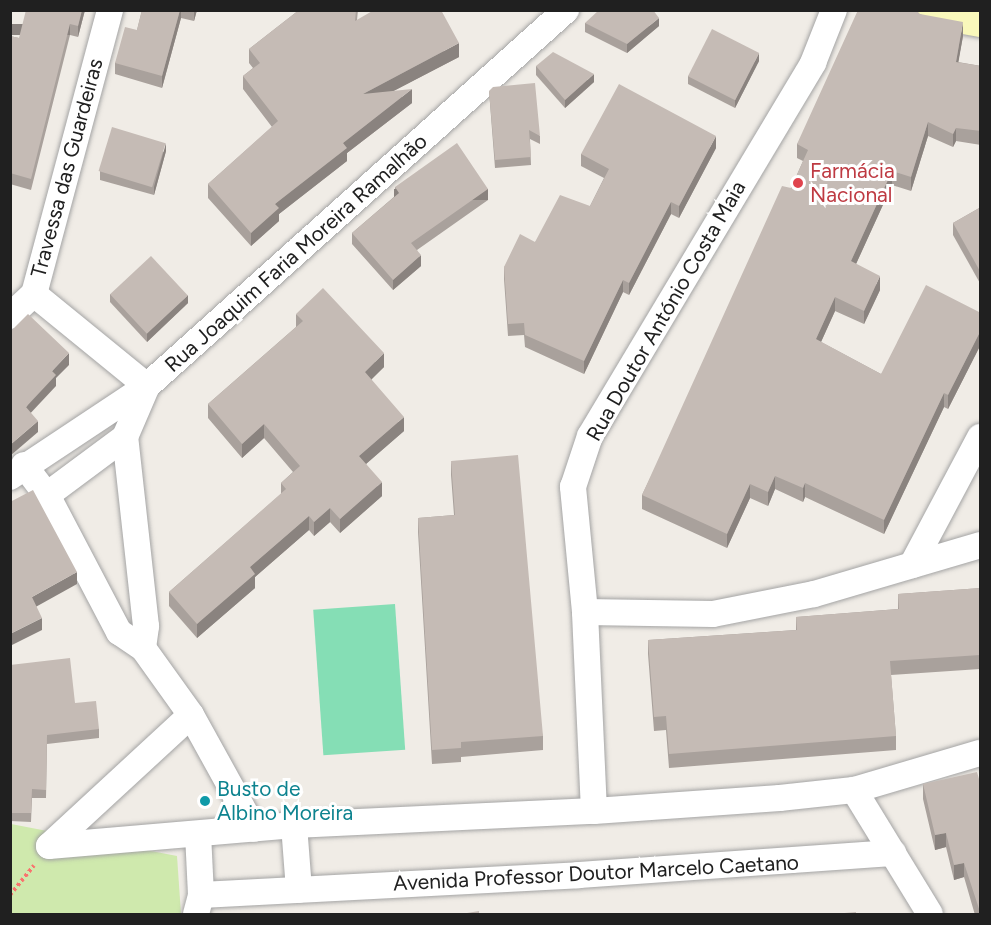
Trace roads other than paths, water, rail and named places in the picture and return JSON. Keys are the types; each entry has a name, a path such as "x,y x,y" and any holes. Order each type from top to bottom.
{"main road":[{"path":"924,10 981,20"}],"street":[{"name":"Travessa das Guardeiras","path":"10,316 34,294 110,10"},
{"name":"Rua Joaquim Faria Moreira Ramalhão","path":"17,471 147,386 566,10"},
{"name":"Rua Doutor António Costa Maia","path":"594,811 585,612 573,486 591,436 813,63 834,10"},
{"path":"34,294 147,386 125,437 146,626 143,648"},
{"path":"47,495 125,437"},
{"path":"912,565 981,437"},
{"path":"17,471 47,495 119,632 143,648 191,715 254,829"},
{"path":"585,612 713,614 814,594 981,545"},
{"path":"191,715 49,846 294,825 594,811 854,790 981,753"},
{"path":"854,790 930,915"},
{"path":"294,825 299,890"},
{"name":"Avenida Professor Doutor Marcelo Caetano","path":"198,834 199,905 299,890 579,876 893,853"}],"place":[{"name":"Farmácia Nacional","path":"798,183"},
{"name":"Busto de Albino Moreira","path":"205,801"}]}
